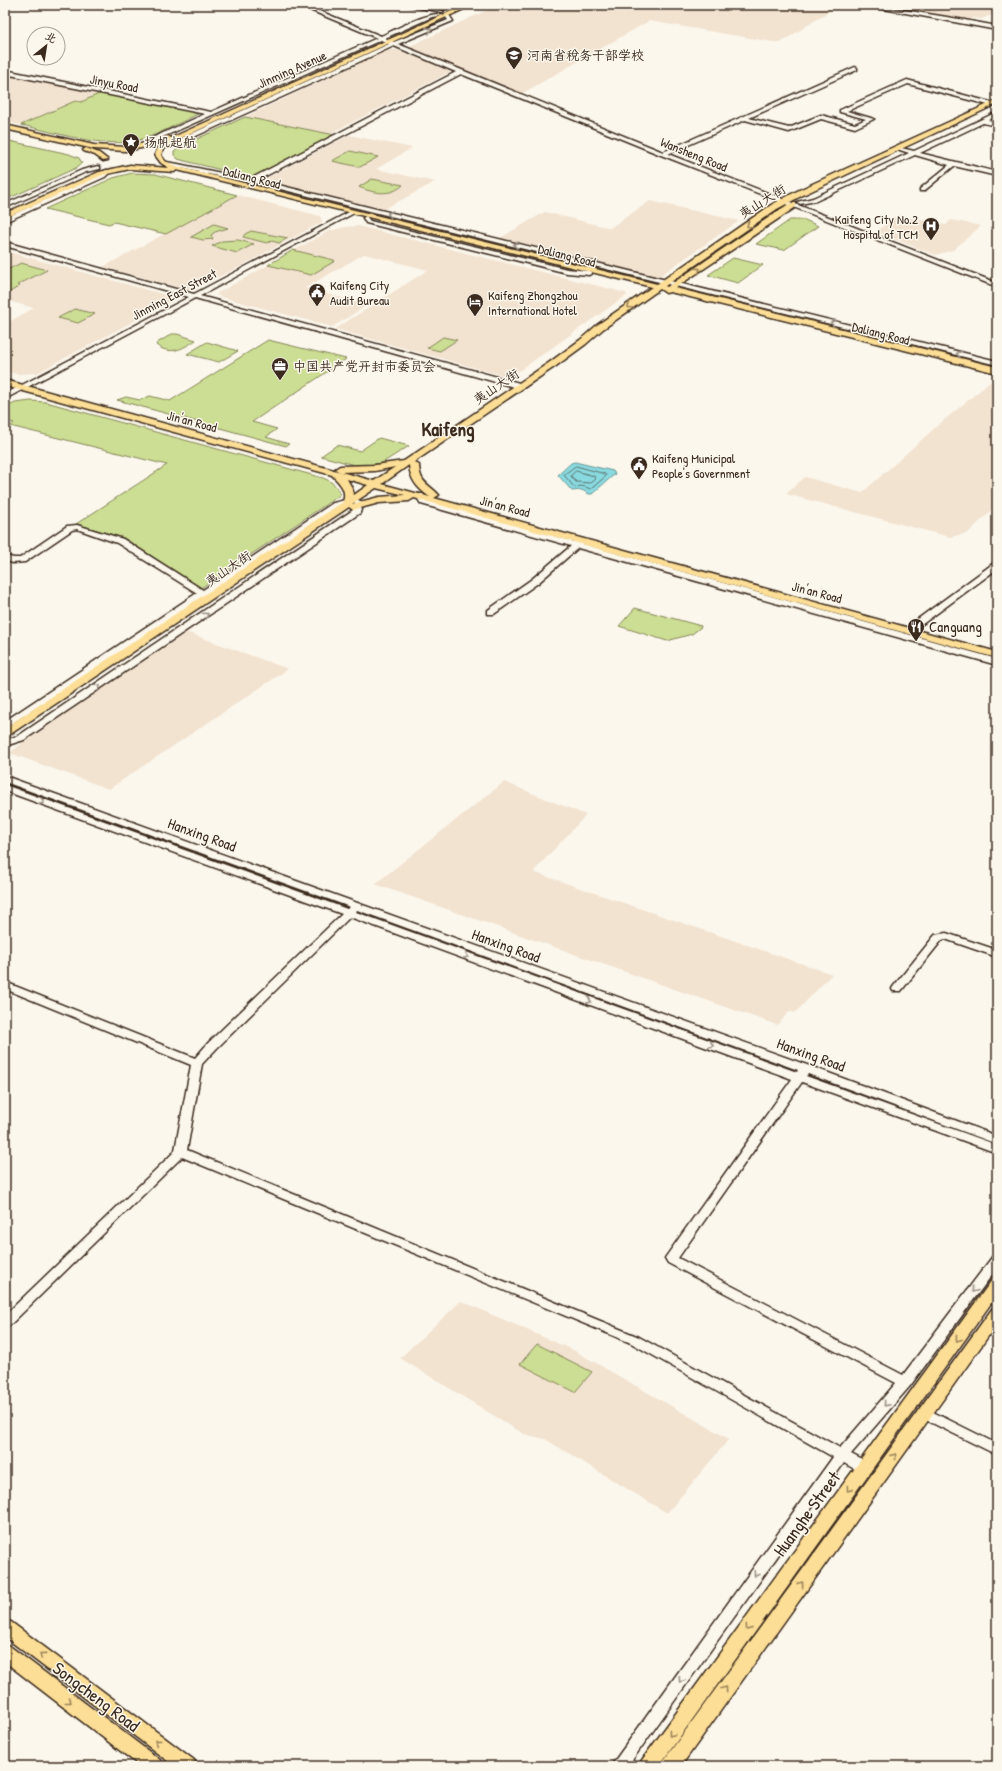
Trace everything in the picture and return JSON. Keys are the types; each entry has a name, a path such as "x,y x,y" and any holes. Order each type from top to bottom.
{"main road":[{"name":"Jinming Avenue","path":"449,13 463,5"},
{"name":"Jinming Avenue","path":"158,155 162,146 192,131 449,13 470,5"},
{"name":"Jinming Avenue","path":"127,148 152,144 386,42"},
{"name":"夷山大街","path":"5,740 411,463 665,287 783,202 995,105"},
{"name":"夷山大街","path":"411,463 583,342 600,327 796,204 912,152 995,105"},
{"path":"5,128 101,148 147,149 153,151 166,164"},
{"path":"5,132 88,150 97,154 105,161"},
{"path":"5,212 98,168 105,161 106,156 110,153 127,148"},
{"path":"5,216 96,174 152,162 157,159 158,155"},
{"name":"Daliang Road","path":"105,161 117,166 172,170 665,287 997,370"},
{"name":"Daliang Road","path":"166,164 176,168 366,218 589,273 665,287 997,374"},
{"name":"Jin'an Road","path":"5,378 26,386 382,483 580,543 997,655"},
{"name":"Jin'an Road","path":"5,383 26,386"},
{"path":"411,463 416,480 424,488 426,497 393,498 353,503 346,484 337,471 411,463"},
{"name":"Jin'an Road","path":"382,483 426,497 997,649"},
{"name":"夷山大街","path":"5,733 353,503"},
{"name":"Huanghe Street","path":"648,1766 997,1284"},
{"path":"670,1766 997,1313"},
{"name":"Songcheng Road","path":"5,1627 188,1766"},
{"name":"Songcheng Road","path":"5,1652 154,1766"}],"street":[{"path":"407,5 449,13"},
{"path":"417,5 449,13"},
{"path":"864,5 959,20 997,28"},
{"name":"Wansheng Road","path":"312,10 386,42 663,154 783,202 796,204 997,285"},
{"path":"152,144 154,139 212,114 386,42 410,38 451,20 449,13"},
{"path":"663,154 855,69"},
{"name":"Jinyu Road","path":"5,72 219,115"},
{"path":"250,181 460,72"},
{"path":"744,118 789,130 821,117 855,126 871,119 842,111 907,82 995,105"},
{"path":"912,152 997,114"},
{"path":"983,121 997,124"},
{"path":"899,148 953,164 997,174"},
{"path":"166,164 268,184 665,287 997,363"},
{"path":"922,190 953,164"},
{"path":"986,172 997,165"},
{"path":"5,206 84,171 98,168"},
{"path":"5,220 103,176 108,171"},
{"name":"Jinming East Street","path":"5,397 351,213"},
{"path":"5,244 520,386"},
{"path":"5,725 336,505 353,503 357,511 253,583 21,738 5,744"},
{"path":"6,558 13,561 22,560 70,528 77,527 120,541 204,594"},
{"path":"490,612 535,581 580,543 997,662"},
{"path":"914,626 997,565"},
{"name":"Hanxing Road","path":"5,775 810,1065 997,1135"},
{"name":"Hanxing Road","path":"5,780 352,910"},
{"path":"5,788 352,910 802,1073 997,1149"},
{"path":"5,1323 177,1156 180,1152 197,1063 213,1045 352,910"},
{"path":"897,989 939,937 946,936 997,954"},
{"path":"5,985 197,1063"},
{"path":"802,1073 671,1258 672,1260 904,1382"},
{"name":"Hanxing Road","path":"802,1073 997,1140"},
{"path":"180,1152 605,1326 635,1340 865,1468"},
{"path":"619,1766 842,1455 904,1382 997,1259"},
{"path":"925,1413 997,1450"}],"shaded area":[{"name":"河南省税务干部学校","path":"498,5 839,5 780,43 649,21 521,94 408,47"},
{"path":"875,5 997,5 997,13 981,19 974,18 969,20"},
{"path":"388,50 398,50 450,72 329,134 245,117"},
{"path":"9,75 101,93 81,102 75,101 21,125 5,122 5,76"},
{"path":"349,135 412,148 376,169 435,182 384,209 269,182 265,179"},
{"path":"237,195 320,216 322,222 241,266 193,289 185,289 103,267"},
{"path":"650,201 739,221 658,277 500,238 545,212 610,228"},
{"name":"Kaifeng City No.2 Hospital of TCM","path":"897,215 946,225 951,220 981,226 953,250 936,255 876,232"},
{"path":"358,226 626,293 627,295 516,373 501,375 335,329 428,270 364,254 305,288 368,305 332,327 221,297 216,294 329,231 345,227"},
{"path":"5,251 173,297 175,299 37,373 17,374 5,371 5,324 34,308 5,300"},
{"path":"990,382 997,384 997,505 968,533 950,537 786,494 805,477 862,493 937,426"},
{"path":"186,632 288,669 109,789 10,753 22,743"},
{"path":"504,782 586,815 533,872 832,974 795,1013 790,1011 777,1025 375,884"},
{"path":"461,1301 573,1350 729,1439 667,1513 545,1439 524,1434 400,1358"}],"green space":[{"path":"101,93 200,113 151,136 122,143 93,141 21,125 75,101 81,102"},
{"path":"245,117 335,135 254,178 178,159 174,155 174,152 181,146"},
{"path":"5,140 69,154 79,158 82,163 76,168 5,200"},
{"path":"350,151 378,157 360,167 332,161"},
{"path":"132,173 155,174 237,195 166,234 114,222 109,224 45,209 113,178"},
{"path":"372,179 403,185 393,191 381,193 359,187"},
{"path":"790,220 805,220 818,226 784,250 756,244"},
{"path":"214,224 228,228 215,232 211,235 213,239 203,240 191,237"},
{"path":"251,231 288,238 279,243 272,241 267,243 243,237"},
{"path":"238,240 254,244 237,253 212,246 222,241"},
{"path":"293,250 335,261 311,275 268,265"},
{"path":"733,258 763,265 738,283 708,275"},
{"path":"21,263 47,270 17,285 20,286 8,293 5,292 5,271"},
{"path":"75,309 95,314 78,323 58,318"},
{"path":"172,334 177,334 196,340 186,346 172,351 156,345"},
{"path":"443,337 457,340 440,351 427,348"},
{"path":"268,340 346,359 252,422 277,429 266,437 289,444 286,446 117,400 126,397 140,400 150,396 170,401"},
{"path":"207,342 238,351 219,362 187,354"},
{"path":"31,401 46,402 323,478 334,484 340,495 201,588 124,538 76,524 167,465 10,426 14,423 5,420 5,408 15,403"},
{"path":"379,438 409,446 382,463 358,466 321,456 337,445 360,451"},
{"path":"635,608 701,627 692,634 667,641 619,626"},
{"path":"537,1344 592,1372 575,1392 520,1364"}],"water":[{"path":"575,462 613,471 615,474 592,494 582,490 572,491 558,475 571,463"}],"place":[{"name":"河南省税务干部学校","path":"514,70"},
{"name":"扬帆起航","path":"131,157"},
{"name":"Kaifeng City No.2 Hospital of TCM","path":"931,241"},
{"name":"Kaifeng City Audit Bureau","path":"317,307"},
{"name":"Kaifeng Zhongzhou International Hotel","path":"475,317"},
{"name":"中国共产党开封市委员会","path":"280,381"},
{"name":"Kaifeng Municipal People's Government","path":"639,480"},
{"name":"Canguang","path":"916,642"}],"district":[{"name":"Kaifeng","path":"448,429"}]}
